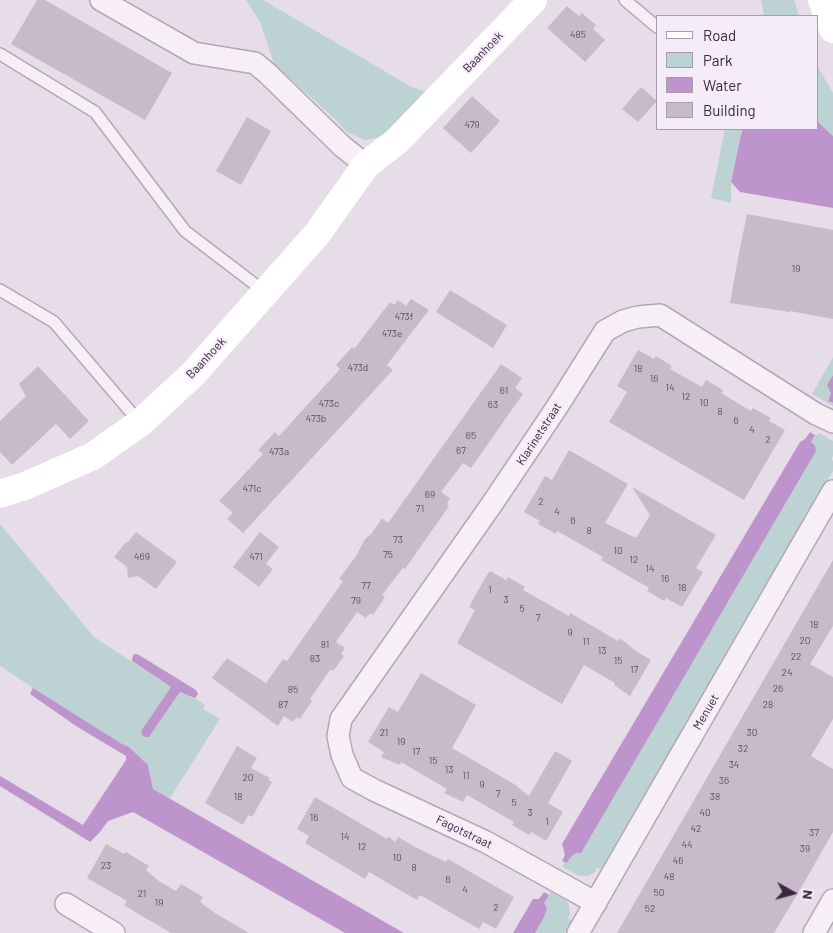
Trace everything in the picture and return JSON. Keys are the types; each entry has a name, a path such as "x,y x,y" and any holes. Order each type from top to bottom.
{"street":[{"path":"101,0 194,53 254,63 267,73 343,147 366,164"},
{"name":"Baanhoek","path":"0,494 24,486 93,456 140,423 194,374 317,234 366,164 397,141 534,0"},
{"path":"822,0 833,29"},
{"name":"Klarinetstraat","path":"342,755 338,736 341,719 497,496 605,331 623,321 660,315 816,414 833,422"},
{"name":"Menuet","path":"578,933 833,491"},
{"name":"Fagotstraat","path":"342,755 352,778 486,842 596,903"},
{"path":"814,933 833,900"},
{"path":"66,904 114,933"}],"lane":[{"path":"625,0 656,26"},
{"path":"0,54 95,112 185,231 265,292"},
{"path":"0,290 54,322 140,423"}],"green space":[{"path":"246,0 263,0 410,86 437,96 387,136 365,140 347,132 335,119 275,67 260,22"},
{"path":"761,0 794,0 799,15 764,15"},
{"path":"818,67 833,93 833,136 818,122"},
{"path":"725,130 743,130 731,182 731,203 711,198"},
{"path":"833,357 833,375 827,385 831,394 828,401 833,403 833,406 812,394"},
{"path":"819,433 833,441 833,456 831,459 833,461 833,471 602,870 597,867 595,872 588,876 579,876 562,867 576,853 815,435"},
{"path":"0,525 94,637 171,687 141,731 150,736 180,692 195,698 205,705 203,709 220,719 170,798 153,789 148,765 129,747 0,666"},
{"path":"551,892 566,900 569,905 570,915 568,918 572,921 565,933 535,933 543,919 544,903"}],"water":[{"path":"818,122 833,136 833,208 740,192 731,182 743,130 818,130"},
{"path":"833,375 833,403 828,401 831,394 827,385"},
{"path":"810,432 815,435 811,442 815,446 816,451 581,853 576,853 567,863 562,861 565,855 562,844 800,442"},
{"path":"135,654 196,690 198,694 195,698 180,692 149,737 143,736 141,731 171,687 132,661"},
{"path":"33,688 129,747 148,765 153,789 404,933 345,933 133,812 108,821 90,842 0,786 0,776 83,825 126,760 126,756 76,726 30,694"},
{"path":"544,892 549,895 544,903 547,909 535,933 513,933 533,899 539,899"}],"building":[{"path":"37,0 45,0 172,73 145,120 11,44"},
{"path":"567,6 579,16 582,13 596,25 593,29 605,40 585,62 547,28"},
{"path":"641,87 656,100 638,122 622,109"},
{"path":"472,96 500,121 471,153 443,128"},
{"path":"247,117 271,131 241,185 216,171"},
{"path":"747,214 833,230 833,319 730,303"},
{"path":"450,290 507,325 493,348 436,312"},
{"path":"411,299 429,310 387,365 393,370 243,533 227,519 233,513 219,501 263,454 258,450 275,432 279,436 340,369 336,365 352,347 354,349 390,302 394,305 398,300 406,306"},
{"path":"638,350 654,359 656,356 672,366 670,369 702,387 706,380 723,390 721,393 751,411 753,408 771,418 769,421 785,430 744,500 609,422 627,392 617,386"},
{"path":"501,364 522,378 515,388 523,394 471,468 463,463 441,492 450,498 447,504 449,506 405,569 403,568 382,595 385,597 373,615 370,613 366,618 357,612 336,642 345,648 341,654 344,656 334,670 330,670 310,699 312,701 300,719 297,717 293,722 284,716 278,726 212,678 227,658 266,683 283,659 287,661 343,581 339,579 356,556 365,539 372,533 382,518 388,523"},
{"path":"38,366 89,421 70,439 56,424 12,465 0,452 0,421 26,396 19,384"},
{"path":"569,450 628,484 605,523 636,538 650,515 632,487 716,535 696,568 703,572 682,607 666,598 664,601 647,591 649,588 601,560 603,557 557,531 556,534 538,524 540,521 524,512 545,476 552,480"},
{"path":"136,532 177,562 156,589 138,576 128,578 127,567 114,557"},
{"path":"260,532 279,547 266,564 273,569 259,587 233,567"},
{"path":"833,560 833,626 810,664 833,677 833,719 811,756 833,769 833,832 805,881 774,933 617,933"},
{"path":"490,571 506,580 508,577 525,587 523,590 569,616 570,613 618,641 620,638 651,660 630,696 614,685 615,683 584,665 562,704 457,643 475,610 469,607"},
{"path":"421,673 476,705 452,748 514,784 529,796 555,751 572,761 548,803 563,812 546,841 531,832 529,835 512,825 514,822 467,795 463,802 444,793 447,789 401,762 400,765 381,757 384,752 368,742 389,707 398,712"},
{"path":"237,746 257,758 251,768 270,778 268,780 272,782 252,817 248,815 243,825 205,803"},
{"path":"315,797 387,839 388,836 395,842 398,837 446,862 448,859 514,897 496,929 483,922 479,929 420,895 417,900 369,872 365,879 305,843 309,836 297,829"},
{"path":"106,844 124,854 126,852 149,866 146,870 160,882 176,891 181,884 203,897 200,902 249,933 171,933 140,915 124,905 127,901 87,878"}]}
